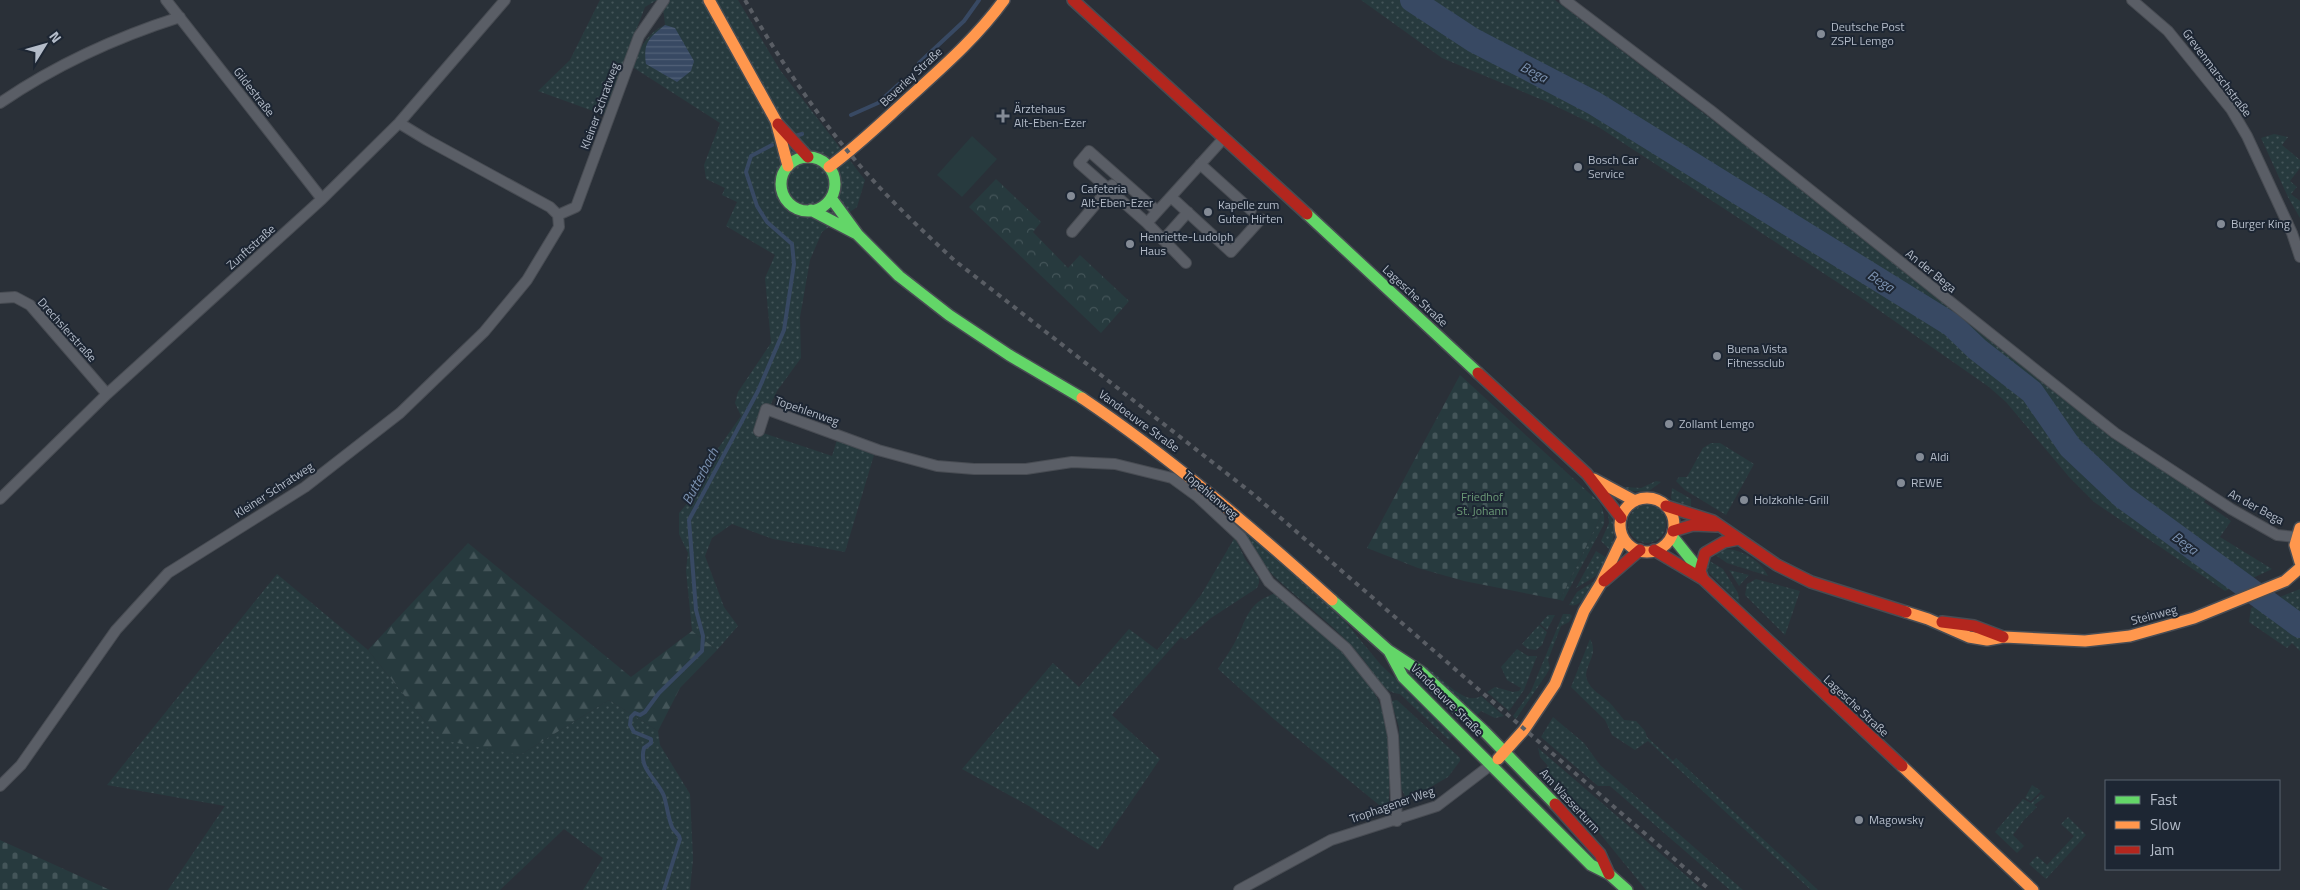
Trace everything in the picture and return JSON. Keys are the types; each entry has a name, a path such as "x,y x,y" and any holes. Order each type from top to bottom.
{"street":[{"name":"Gildestraße","path":"166,0 322,199"},
{"name":"Zunftstraße","path":"0,499 107,394 322,199 399,122 505,0"},
{"name":"Kleiner Schratweg","path":"0,786 21,765 116,630 155,585 168,573 305,487 400,414 484,332 520,289 559,227 558,216 576,207 639,36 664,0"},
{"path":"709,0 776,122 788,166"},
{"name":"Beverley Straße","path":"829,167 861,142 924,85 981,28 1004,0"},
{"name":"Lagesche Straße","path":"1073,0 1587,474 1621,518"},
{"name":"An der Bega","path":"1565,0 1710,110 2115,433 2230,509 2277,535 2298,532"},
{"name":"Grevenmarschstraße","path":"2132,0 2168,31 2231,110 2247,136 2292,233 2300,257"},
{"path":"0,103 31,82 61,67 150,26 180,17"},
{"path":"399,122 427,140 550,207 558,216"},
{"path":"776,122 808,157 823,162 829,167 835,179 831,198 822,206 811,210 796,207 785,196 782,181 788,166 794,161 808,157"},
{"path":"1146,223 1172,197 1224,138"},
{"path":"1158,211 1089,151 1079,163 1186,262"},
{"path":"1200,164 1251,210"},
{"path":"1072,232 1119,177"},
{"path":"1172,197 1231,252 1261,219"},
{"name":"Vandoeuvre Straße","path":"831,198 858,235 899,276 949,315 1009,355 1072,391 1137,435 1269,543 1388,650 1420,671 1505,752"},
{"name":"Vandoeuvre Straße","path":"811,210 858,235"},
{"path":"1163,240 1188,212"},
{"name":"Drechslerstraße","path":"0,298 15,297 30,305 107,394"},
{"name":"Topehlenweg","path":"759,431 766,409 878,450 937,466 974,469 1026,469 1072,462 1115,464 1172,478 1198,497 1241,537 1270,582 1346,648 1385,697 1394,736 1397,821"},
{"name":"Lagesche Straße","path":"1587,474 1635,500"},
{"path":"1673,534 1673,519 1666,506 1652,498 1635,500 1624,510 1620,529 1623,537 1634,548 1640,550 1654,550 1662,546 1673,534 1693,525 1722,527"},
{"name":"Steinweg","path":"1666,506 1694,514 1722,527 1785,569 1811,582 1940,623 1951,622 1986,630 2004,637 2060,642 2106,640 2171,626 2285,581 2300,568"},
{"path":"2298,532 2294,547 2300,562"},
{"name":"Lagesche Straße","path":"1673,534 1701,575 2033,890"},
{"name":"Trophagener Weg","path":"1239,890 1331,840 1397,821 1436,806 1492,764 1505,752 1538,711 1555,684 1584,611 1601,583 1623,537"},
{"path":"1701,575 1705,553 1724,542 1739,539"},
{"name":"Trophagener Weg","path":"1601,583 1640,550"},
{"name":"Lagesche Straße","path":"1654,550 1701,575"},
{"name":"Vandoeuvre Straße","path":"1388,650 1403,677 1492,764"},
{"name":"Am Wasserturm","path":"1505,752 1572,821 1600,854 1609,874"},
{"name":"Am Wasserturm","path":"1492,764 1591,865 1609,874 1627,890"}],"green space":[{"path":"600,0 657,0 645,7 604,115 538,91 570,60"},
{"path":"670,0 738,0 780,70 865,180 857,207 822,232 810,260 800,317 801,358 777,391 769,408 763,433 832,456 837,440 874,455 845,552 773,539 732,524 712,538 705,556 724,607 738,626 717,650 692,631 686,570 688,553 679,534 679,513 690,500 712,457 741,416 735,403 738,392 771,343 765,278 775,255 726,226 737,202 722,195 725,188 706,179 704,165 720,123 631,66 649,37 665,25 663,7"},
{"path":"1361,0 1555,0 1761,157 2112,437 2206,499 2204,502 2231,521 2220,537 2272,569 2225,591 2094,502 2070,478 2006,402 1989,387 1860,297 1597,126 1545,101 1442,58"},
{"path":"2274,134 2288,137 2282,145 2300,160 2300,168 2290,181 2297,187 2291,194 2300,201 2300,218 2288,197 2261,138"},
{"path":"972,136 997,159 962,197 937,175"},
{"path":"996,179 1041,222 1033,232 1068,268 1080,255 1129,301 1101,333 969,207"},
{"name":"Friedhof St. Johann","path":"1460,375 1600,503 1601,516 1560,600 1464,581 1418,568 1367,548"},
{"path":"1711,443 1720,443 1754,464 1726,515 1685,490 1676,481 1679,477 1687,477 1703,448"},
{"path":"1656,481 1661,482 1649,491 1626,491 1624,487 1641,488"},
{"path":"1672,488 1691,499 1691,509 1674,503 1671,498"},
{"path":"1600,503 1604,513 1604,524 1563,601 1560,600 1601,516"},
{"path":"1647,505 1661,510 1666,524 1661,538 1647,543 1633,538 1628,524 1633,510"},
{"path":"1608,512 1612,516 1614,534 1611,551 1601,541 1609,523"},
{"path":"1239,525 1338,613 1381,665 1454,734 1449,740 1400,694 1394,693 1383,686 1363,659 1343,637 1270,572 1237,527"},
{"path":"1235,537 1245,559 1259,578 1257,588 1211,618 1185,640 1181,637 1112,715 1160,759 1098,850 1029,806 962,769 1053,663 1079,687 1129,629 1157,650 1201,595"},
{"path":"468,543 631,677 692,631 717,650 680,688 658,731 609,700 520,755 452,742 436,735 368,650"},
{"path":"1726,549 1751,557 1768,576 1727,563 1714,554"},
{"path":"1596,551 1607,558 1596,576 1576,588"},
{"path":"1708,560 1723,569 1738,593 1740,604 1708,572"},
{"path":"1729,570 1749,575 1739,586"},
{"path":"277,574 368,650 436,735 520,755 609,700 658,731 660,745 690,794 693,859 690,890 583,890 603,858 564,829 500,890 168,890 225,806 107,785"},
{"path":"1756,579 1800,591 1785,635 1745,595 1747,584"},
{"path":"1593,582 1581,602 1569,605 1577,592"},
{"path":"2300,589 2300,651 2292,643 2287,648 2249,622 2251,608"},
{"path":"1276,593 1351,661 1374,692 1382,709 1388,731 1390,766 1387,809 1384,809 1275,720 1218,669 1235,642 1250,610 1260,601"},
{"path":"1563,614 1570,614 1572,616 1569,622 1561,626 1548,660 1550,668 1516,719 1513,716 1531,691"},
{"path":"1548,615 1555,615 1547,630 1540,624"},
{"path":"1539,625 1547,632 1542,645 1536,650 1528,649 1522,644"},
{"path":"1590,639 1593,650 1586,675 1591,687 1609,702 1624,720 1636,721 1645,731 1647,737 1673,761 1676,758 1818,890 1811,890 1648,741 1635,750 1612,735 1605,720 1571,687"},
{"path":"1517,649 1528,656 1537,656 1524,690 1509,711 1487,692 1495,687 1513,692 1519,691 1521,688 1507,680 1501,667"},
{"path":"1416,662 1465,697 1481,696 1504,716 1495,718 1481,711 1476,716"},
{"path":"1414,670 1471,722 1466,727 1410,674"},
{"path":"1397,700 1460,758 1460,761 1448,777 1410,799 1406,798 1401,788 1399,727 1391,701"},
{"path":"1553,717 1584,743 1600,765 1743,890 1730,890 1610,786 1598,786 1541,737"},
{"path":"1538,748 1703,890 1646,890 1575,803 1543,771 1548,766 1540,757"},
{"path":"2032,785 2041,791 2031,801 2025,798"},
{"path":"2041,794 2045,797 2034,805 2037,807 2013,835 2024,846 2017,853 1995,832 2023,799 2031,803"},
{"path":"2068,817 2086,835 2046,879 2029,864 2037,856 2047,865 2074,836 2061,824"},
{"path":"0,840 110,890 0,890"}],"water":[{"path":"665,25 675,28 694,61 691,71 677,82 646,64 646,45 651,37"}],"waterway":[{"path":"919,63 964,21 979,0"},
{"name":"Bega","path":"1412,0 1473,40 1594,103 1952,325 1977,349 2032,392 2070,447 2123,497 2300,626"},
{"path":"851,115 878,103 899,84"},
{"path":"795,136 802,134"},
{"name":"Butterbach","path":"664,890 680,839 669,819 664,796 649,774 644,762 644,748 651,743 651,739 634,732 630,725 631,717 635,713 640,715 645,712 659,693 702,651 703,636 696,610 689,520 758,391 784,330 794,264 792,244 767,222 757,206 746,172 751,156 772,145"}],"railway":[{"path":"745,0 787,69 818,114 870,177 954,260 1253,494 1710,890"}],"traffic: fast":[{"path":"808,157 818,159 827,165 833,174 835,184 833,194 827,203 818,209 808,211 798,209 789,203 783,194 781,184 783,174 789,165 798,159 808,157"},
{"path":"831,198 858,235 899,276 949,315 1009,355 1082,398"},
{"path":"811,210 857,234"},
{"path":"1307,214 1478,373"},
{"path":"1672,536 1700,571"},
{"path":"1332,600 1388,650 1420,671 1484,731 1555,804"},
{"path":"1389,651 1403,677 1591,865 1609,874 1627,890"}],"traffic: slow":[{"path":"709,0 776,121 788,166"},
{"path":"829,167 866,137 956,55 993,15 1004,0"},
{"path":"1082,398 1210,494 1332,600"},
{"path":"1594,479 1635,501"},
{"path":"1647,498 1657,500 1666,506 1672,515 1674,525 1672,535 1666,544 1657,550 1647,552 1637,550 1628,544 1622,535 1620,525 1622,515 1628,506 1637,500 1647,498"},
{"path":"2300,528 2295,545 2300,562"},
{"path":"1498,759 1524,730 1555,684 1584,611 1601,583 1623,537"},
{"path":"1906,612 1928,619 1969,637 1987,640 2004,637 2085,641 2130,636 2194,618 2285,581 2300,568"},
{"path":"1902,766 2033,890"}],"traffic: jam":[{"path":"1073,0 1307,214"},
{"path":"778,124 808,157"},
{"path":"1478,373 1587,474 1621,518"},
{"path":"1666,506 1713,521 1777,565 1811,582 1906,612"},
{"path":"1673,531 1693,525 1716,526"},
{"path":"1703,579 1700,571 1705,553 1724,542 1739,539"},
{"path":"1604,581 1640,550"},
{"path":"1654,550 1703,579 1902,766"},
{"path":"1942,622 1974,626 2003,637"},
{"path":"1555,804 1600,854 1609,874"}],"place":[{"name":"Deutsche Post ZSPL Lemgo","path":"1821,34"},
{"name":"Ärztehaus Alt-Eben-Ezer","path":"1003,116"},
{"name":"Bosch Car Service","path":"1578,167"},
{"name":"Cafeteria Alt-Eben-Ezer","path":"1071,196"},
{"name":"Kapelle zum Guten Hirten","path":"1208,212"},
{"name":"Burger King","path":"2221,224"},
{"name":"Henriette-Ludolph Haus","path":"1130,244"},
{"name":"Buena Vista Fitnessclub","path":"1717,356"},
{"name":"Zollamt Lemgo","path":"1669,424"},
{"name":"Aldi","path":"1920,457"},
{"name":"REWE","path":"1901,483"},
{"name":"Holzkohle-Grill","path":"1744,500"},
{"name":"Magowsky","path":"1859,820"}]}
